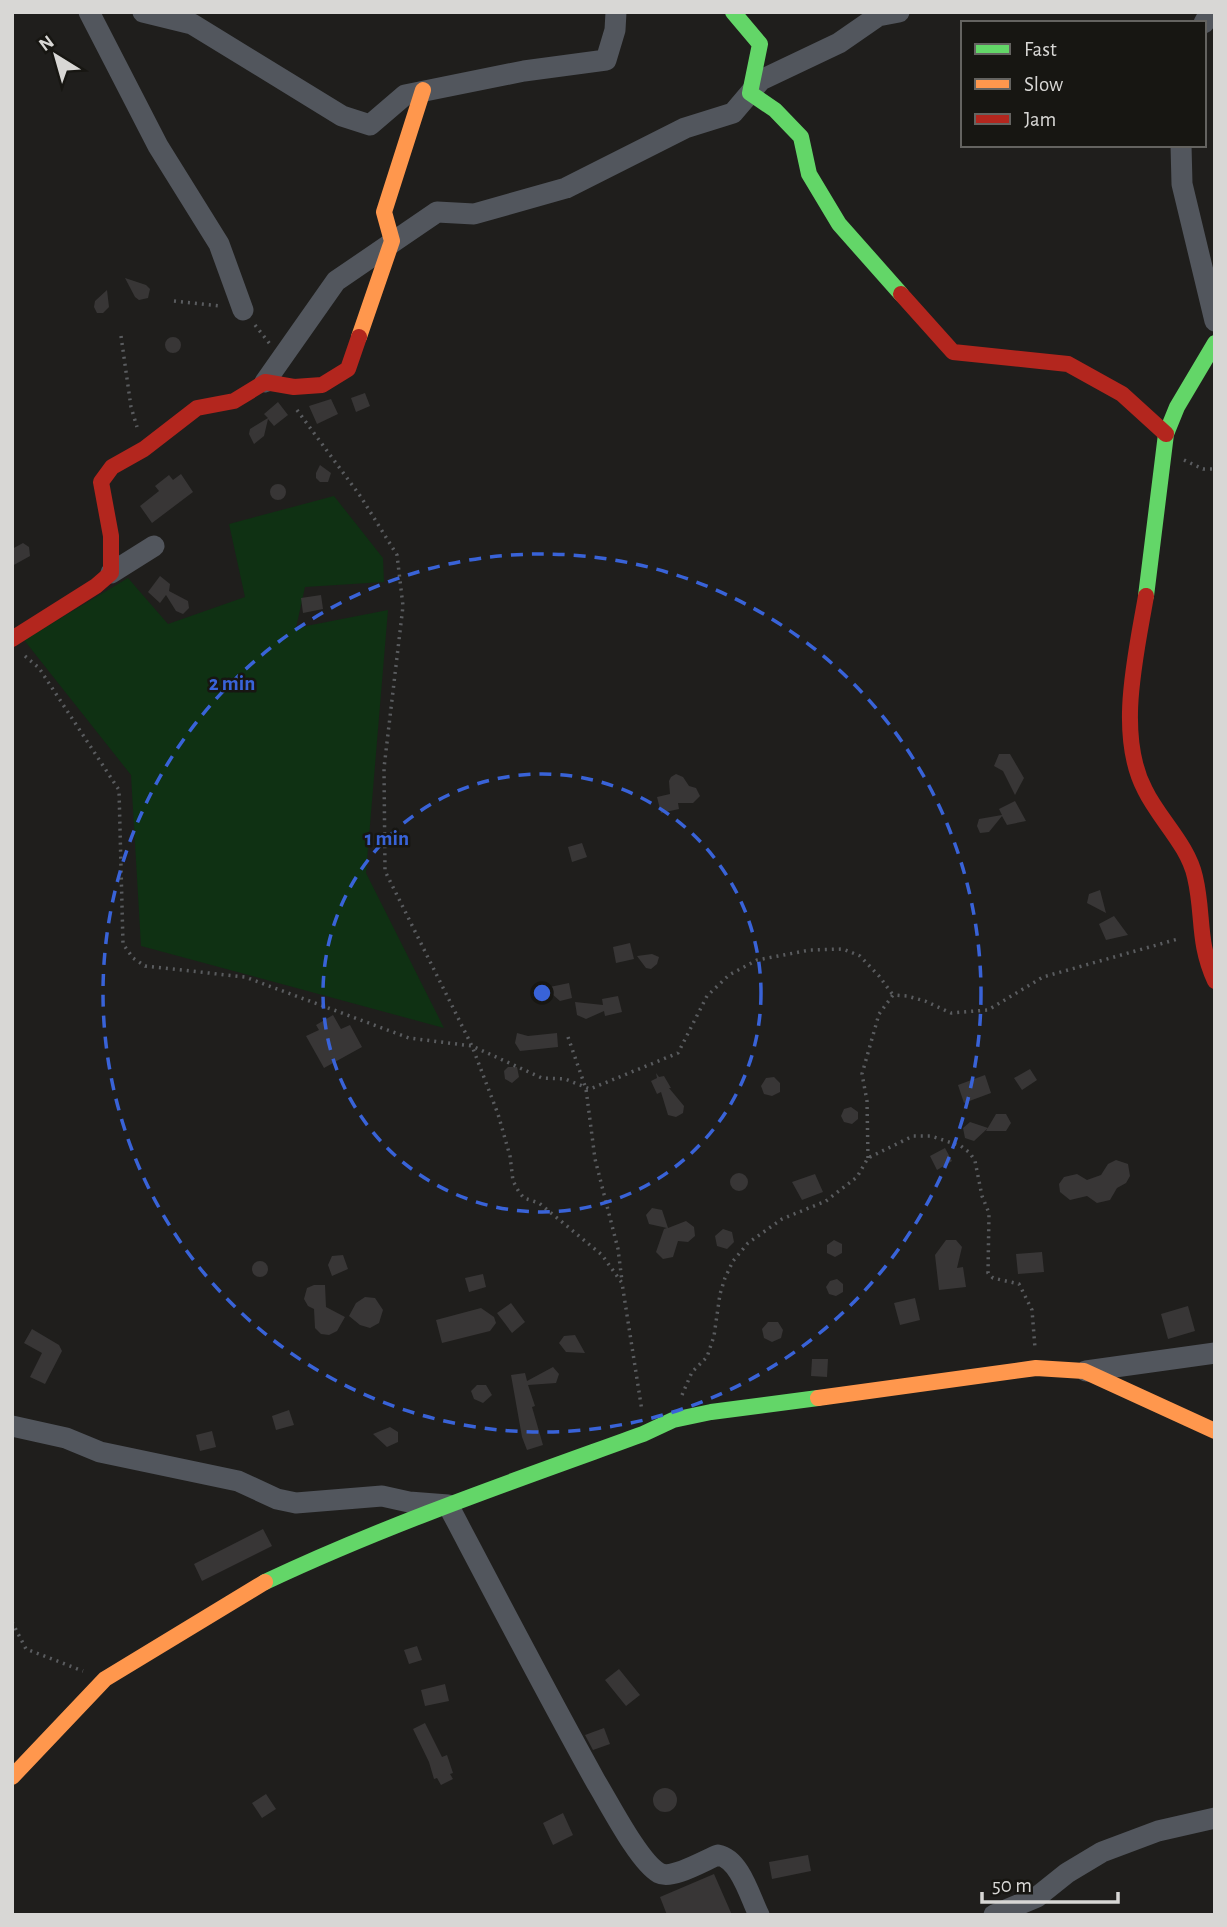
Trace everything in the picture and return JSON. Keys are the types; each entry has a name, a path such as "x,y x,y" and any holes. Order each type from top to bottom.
{"street":[{"path":"89,12 158,146 219,244 243,310"},
{"path":"144,12 192,24 342,116 370,125 405,95 423,90 524,71 606,60 615,30 616,12"},
{"path":"733,12 760,44 750,93"},
{"path":"111,573 111,536 101,482 112,467 144,449 197,408 234,401 265,382 336,281 392,241 437,212 474,214 566,188 685,128 733,113 761,80 839,43 878,16 899,12"},
{"path":"265,382 295,387 322,385 348,369 392,241 384,212 423,90"},
{"path":"750,93 775,110 801,137 809,174 839,224 953,352 1068,364 1122,394 1166,434"},
{"path":"1181,147 1182,184 1215,321"},
{"path":"1215,343 1177,407 1166,434 1147,590 1132,677 1132,752 1137,773 1145,791 1184,850 1195,876 1200,933 1207,964 1215,981"},
{"path":"12,639 154,546"},
{"path":"12,1777 105,1679 262,1583 320,1556 448,1505 643,1434 673,1420 724,1410 1036,1368 1084,1371 1215,1353"},
{"path":"1084,1371 1215,1431"},
{"path":"12,1426 66,1438 100,1452 238,1481 277,1499 296,1503 382,1496 409,1502 448,1505"},
{"path":"448,1505 566,1728 619,1821 643,1856 652,1867 664,1875 676,1874 719,1855 726,1856 734,1864 759,1915"},
{"path":"994,1915 1037,1897 1067,1873 1102,1853 1158,1831 1215,1818"}],"path":[{"path":"121,336 131,407 144,449"},
{"path":"295,407 360,497 397,555 403,606 384,768 385,871 472,1046 498,1114 510,1156 513,1181 519,1192 524,1198 539,1203 602,1255 622,1283"},
{"path":"21,653 39,668 119,790 122,944 133,958 145,967 245,977 409,1038 472,1046 542,1078 576,1082 586,1089 595,1088 678,1053 683,1048 707,996 729,975 757,960 810,950 843,949 860,956 892,995"},
{"path":"892,995 925,1000 951,1013 988,1010 1042,977 1200,933"},
{"path":"869,1158 867,1101 862,1074 878,1014 892,995"},
{"path":"568,1037 586,1089 595,1159 618,1249 641,1403 643,1434"},
{"path":"673,1420 692,1372 707,1357 725,1278 748,1242 782,1219 826,1201 857,1177 869,1158 913,1136 931,1136 961,1146 971,1153 989,1213 988,1273 993,1278 1016,1282 1021,1288 1034,1322 1036,1368"},
{"path":"12,1622 26,1649 105,1679"}],"green space":[{"path":"334,496 383,558 384,582 305,587 296,628 388,610 366,873 444,1028 141,946 131,775 24,640 128,578 168,624 245,597 229,524"}],"building":[{"path":"125,278 146,285 150,289 148,298 139,300 135,297"},
{"path":"107,290 109,307 103,313 97,313 95,301"},
{"path":"173,337 179,339 179,351 173,353 167,351 165,345 167,339"},
{"path":"365,393 370,406 356,412 351,398"},
{"path":"331,399 338,414 317,424 309,406"},
{"path":"278,402 288,415 274,426 268,419 264,436 254,444 249,434 250,429 268,418 264,414"},
{"path":"320,465 331,473 328,482 320,482 316,478"},
{"path":"181,474 193,492 152,523 140,506 159,491 155,486 169,475 173,480"},
{"path":"278,484 284,486 284,498 278,500 272,498 270,492 272,486"},
{"path":"23,543 29,547 30,556 12,566 12,549"},
{"path":"160,576 170,584 169,591 188,601 189,608 183,614 176,611 166,595 160,603 148,592"},
{"path":"321,595 323,609 303,613 301,598"},
{"path":"999,754 1010,754 1024,778 1015,795 1003,771 994,766"},
{"path":"676,774 683,777 689,786 696,788 700,796 693,803 678,803 679,809 661,813 657,797 670,794 669,781"},
{"path":"1015,801 1026,821 1007,825 1002,816 989,832 980,833 977,826 979,819 1002,815 999,809"},
{"path":"582,843 587,857 572,862 568,847"},
{"path":"1100,890 1106,913 1087,903 1089,894"},
{"path":"1114,916 1128,935 1106,940 1099,924"},
{"path":"630,943 634,959 616,963 613,947"},
{"path":"652,954 659,957 657,964 651,969 646,968 637,956"},
{"path":"569,983 572,998 560,1001 545,988"},
{"path":"618,996 622,1012 605,1016 604,1011 586,1019 577,1015 575,1002 603,1005 602,999"},
{"path":"333,1015 341,1029 350,1025 362,1047 324,1068 306,1036 319,1030 316,1025"},
{"path":"517,1033 528,1036 557,1033 558,1047 520,1051 515,1043"},
{"path":"508,1067 517,1067 519,1077 512,1083 505,1079 504,1071"},
{"path":"1030,1069 1037,1080 1022,1090 1014,1078"},
{"path":"656,1073 659,1077 664,1076 669,1088 684,1106 683,1113 676,1117 668,1115 661,1092 657,1094 651,1081 657,1078"},
{"path":"985,1075 991,1093 964,1103 958,1085"},
{"path":"774,1077 780,1083 780,1092 772,1096 764,1094 761,1086 766,1078"},
{"path":"851,1107 858,1112 858,1119 852,1124 844,1122 841,1116 844,1109"},
{"path":"996,1114 1006,1114 1011,1123 1006,1131 986,1131"},
{"path":"970,1122 988,1128 974,1141 965,1138 963,1128"},
{"path":"945,1148 952,1161 937,1170 930,1156"},
{"path":"1116,1160 1128,1164 1130,1176 1126,1183 1117,1188 1110,1200 1097,1203 1087,1196 1070,1200 1060,1192 1059,1184 1064,1177 1077,1174 1087,1180 1101,1175 1108,1164"},
{"path":"739,1173 745,1176 748,1182 745,1188 739,1191 733,1188 730,1182 733,1176"},
{"path":"815,1174 823,1192 802,1200 792,1182"},
{"path":"652,1208 662,1210 668,1228 686,1221 694,1227 695,1236 688,1242 678,1241 673,1257 663,1259 656,1252 664,1229 667,1228 649,1224 646,1215"},
{"path":"723,1229 732,1232 734,1242 727,1249 717,1246 715,1236"},
{"path":"834,1240 842,1244 842,1253 835,1257 827,1253 827,1245"},
{"path":"946,1240 956,1240 962,1247 957,1268 963,1267 966,1287 939,1290 935,1255"},
{"path":"1042,1252 1044,1272 1018,1274 1016,1254"},
{"path":"343,1255 348,1269 332,1276 328,1265 332,1256"},
{"path":"260,1261 266,1263 266,1275 260,1277 254,1275 252,1269 254,1263"},
{"path":"483,1274 486,1287 469,1292 465,1278"},
{"path":"837,1279 843,1284 843,1292 836,1296 829,1294 826,1287 830,1281"},
{"path":"325,1285 326,1307 345,1317 337,1331 329,1335 321,1334 315,1328 314,1309 308,1306 304,1299 307,1288"},
{"path":"365,1297 375,1298 383,1310 379,1323 370,1328 360,1325 349,1316 356,1303"},
{"path":"915,1298 920,1320 900,1325 894,1303"},
{"path":"511,1303 525,1322 512,1333 497,1313"},
{"path":"1188,1306 1195,1331 1168,1339 1161,1314"},
{"path":"481,1308 494,1317 496,1323 490,1331 442,1343 436,1320"},
{"path":"768,1322 778,1322 783,1330 781,1338 772,1342 764,1338 762,1329"},
{"path":"32,1329 59,1345 62,1351 45,1384 30,1377 42,1353 24,1343"},
{"path":"575,1335 585,1353 566,1352 559,1343 564,1336"},
{"path":"812,1359 828,1359 827,1377 811,1376"},
{"path":"553,1367 559,1374 556,1383 528,1385 543,1445 527,1450 522,1437 511,1375 525,1373 527,1381"},
{"path":"477,1385 486,1385 492,1395 483,1403 474,1399 471,1391"},
{"path":"289,1410 294,1425 276,1430 272,1416"},
{"path":"390,1427 398,1432 398,1442 387,1447 373,1434"},
{"path":"212,1431 216,1447 200,1451 196,1435"},
{"path":"263,1529 272,1546 202,1581 194,1564"},
{"path":"417,1646 422,1660 409,1664 404,1650"},
{"path":"619,1669 640,1695 626,1706 605,1680"},
{"path":"445,1684 449,1701 425,1706 421,1690"},
{"path":"425,1723 442,1757 447,1755 453,1773 450,1774 453,1779 441,1785 437,1778 434,1779 413,1729"},
{"path":"604,1728 610,1744 593,1750 585,1735"},
{"path":"665,1788 674,1791 677,1800 674,1809 665,1812 656,1809 653,1800 656,1791"},
{"path":"266,1794 276,1809 262,1818 252,1803"},
{"path":"563,1813 573,1835 553,1845 543,1823"},
{"path":"808,1855 811,1871 772,1879 769,1862"},
{"path":"714,1874 732,1915 667,1915 660,1897"}],"traffic: fast":[{"path":"733,12 760,44 750,93 775,110 801,137 809,174 839,224 901,294"},
{"path":"1146,596 1166,434 1177,407 1215,343"},
{"path":"265,1582 405,1522 643,1434 673,1420 711,1412 818,1398"}],"traffic: slow":[{"path":"359,337 392,241 384,212 423,90"},
{"path":"818,1398 1036,1368 1084,1371 1215,1431"},
{"path":"12,1777 105,1679 265,1582"}],"traffic: jam":[{"path":"901,294 953,352 1068,364 1122,394 1166,434"},
{"path":"12,639 96,586 111,573 111,536 101,482 112,467 144,449 197,408 234,401 265,382 294,387 322,385 348,369 359,337"},
{"path":"1146,596 1131,694 1130,720 1136,768 1145,790 1180,843 1191,865 1198,891 1203,941 1215,981"}]}
